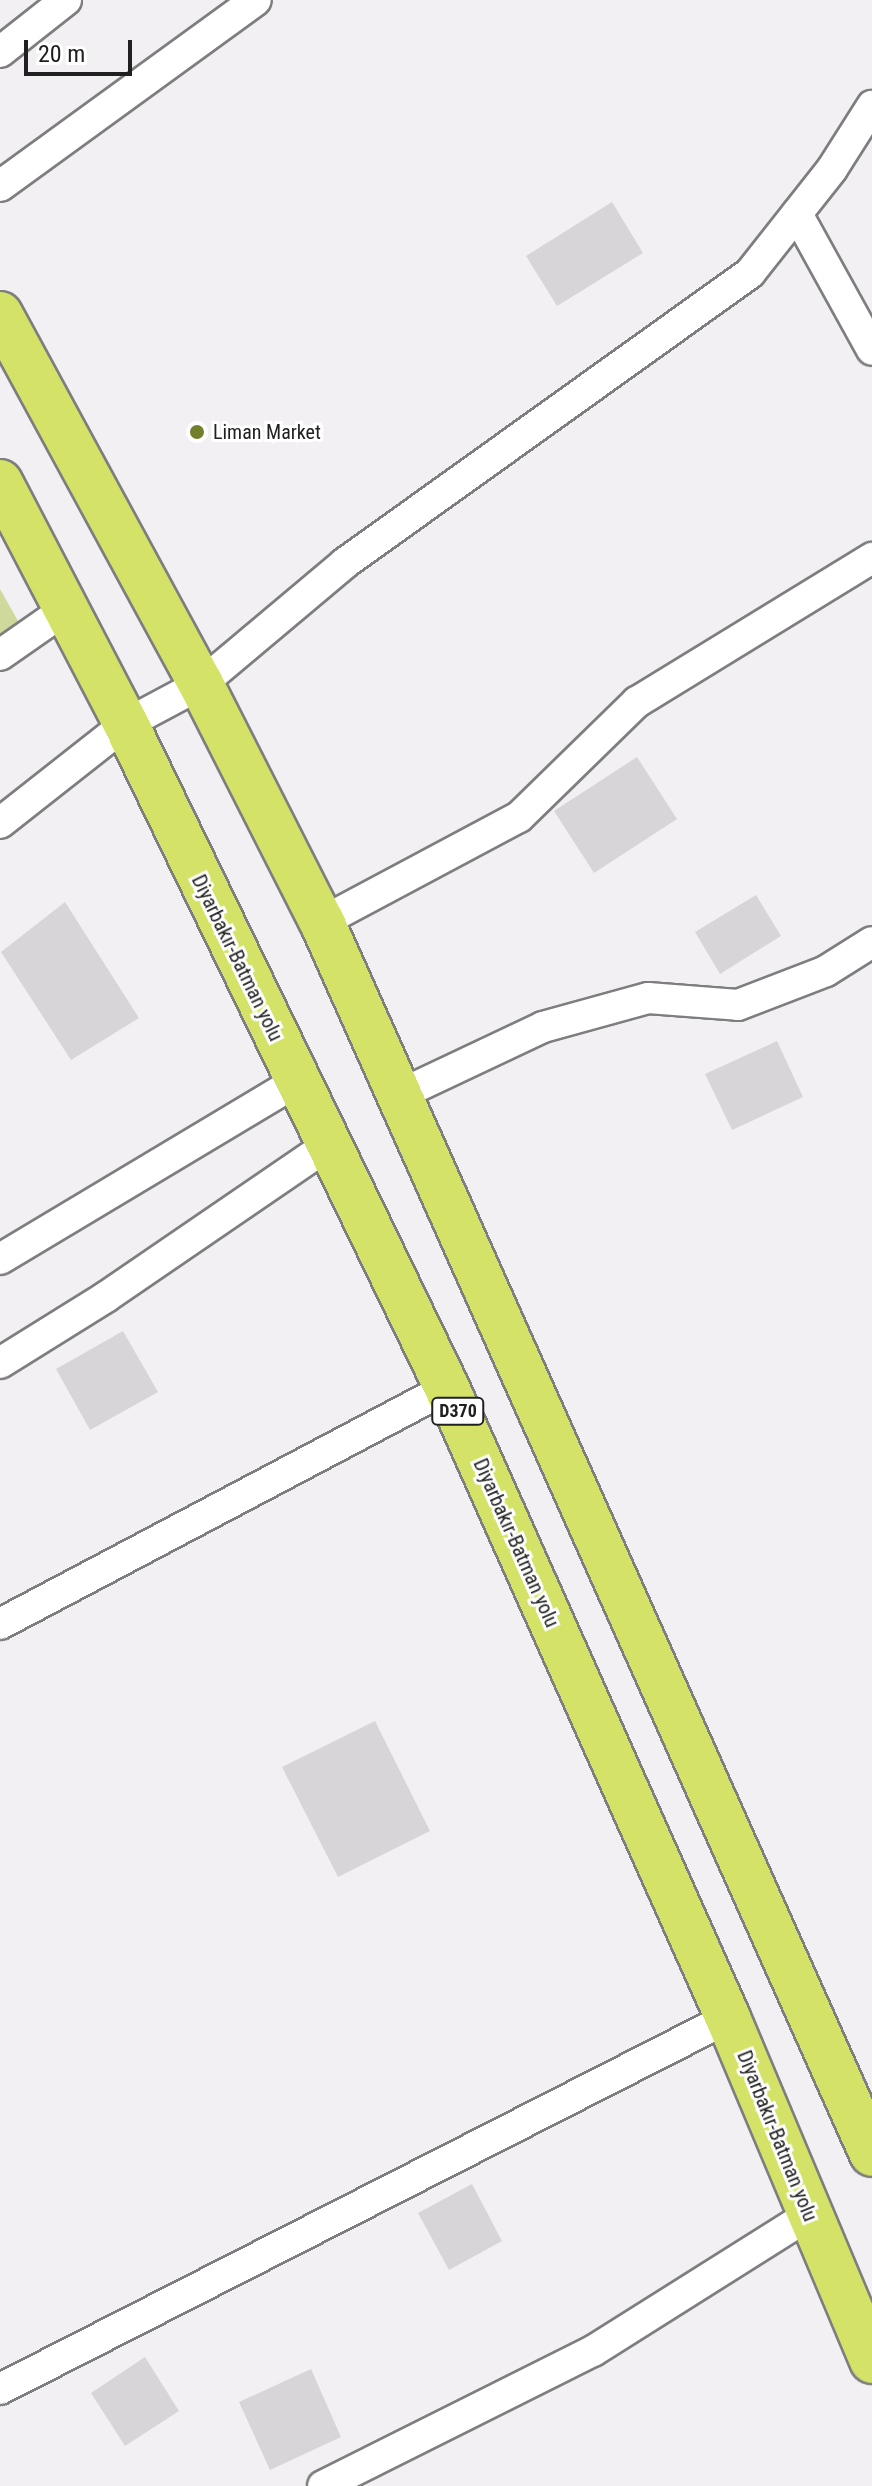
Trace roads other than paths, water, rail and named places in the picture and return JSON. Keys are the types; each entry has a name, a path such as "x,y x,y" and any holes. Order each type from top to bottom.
{"highway":[{"path":"0,314 201,684 322,922 397,1096 872,2154"},
{"name":"Diyarbakır-Batman yolu","path":"1,486 126,724 447,1388 728,2018 872,2361"}],"street":[{"path":"0,52 66,0"},
{"path":"0,186 256,0"},
{"path":"0,823 126,724 201,684 345,563 750,273 797,214 872,106"},
{"path":"797,214 872,350"},
{"path":"322,922 519,817 637,702 872,558"},
{"path":"0,655 66,609"},
{"path":"397,1096 543,1027 648,998 738,1005 826,971 872,942"},
{"path":"0,1259 297,1081"},
{"path":"0,1363 106,1297 328,1145"},
{"path":"0,1624 447,1388"},
{"path":"0,2389 728,2018"},
{"path":"323,2486 593,2351 809,2215"}],"place":[{"name":"Liman Market","path":"197,432"}]}
